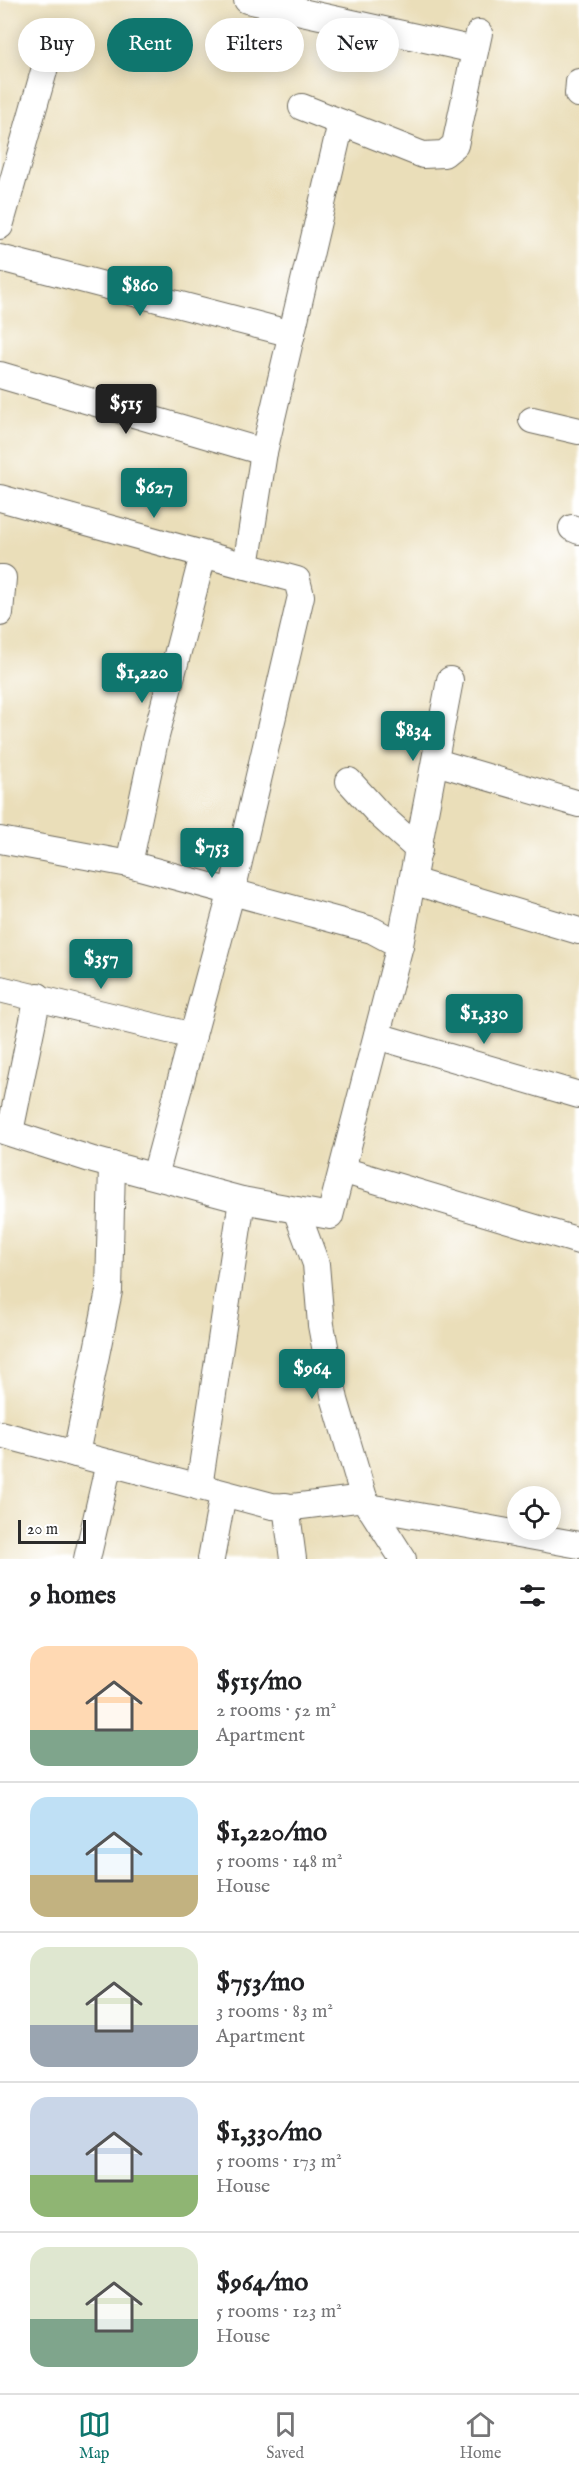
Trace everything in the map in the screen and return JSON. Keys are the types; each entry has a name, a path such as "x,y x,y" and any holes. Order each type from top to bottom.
{"street":[{"path":"247,0 306,6 477,41 454,145 444,154 423,155 302,107"},
{"path":"0,226 44,72"},
{"path":"246,566 264,452 341,123"},
{"path":"0,258 292,334"},
{"path":"0,375 264,452"},
{"path":"532,420 579,431"},
{"path":"0,498 297,580 301,596 231,892 155,1176"},
{"path":"129,864 155,740 203,555"},
{"path":"0,578 3,578 0,613"},
{"path":"38,996 5,1131 112,1165 242,1200 330,1216 400,945 450,680"},
{"path":"436,762 579,804"},
{"path":"350,781 385,820 419,850"},
{"path":"0,840 129,864 372,930 400,945"},
{"path":"412,881 579,931"},
{"path":"0,989 38,996 193,1036"},
{"path":"377,1036 579,1095"},
{"path":"76,1454 108,1291 112,1165"},
{"path":"342,1170 579,1241"},
{"path":"199,1487 242,1200"},
{"path":"296,1210 316,1264 321,1325 334,1400 367,1502 403,1559"},
{"path":"0,1434 272,1506 367,1502 579,1545"},
{"path":"87,1559 109,1463"},
{"path":"211,1559 223,1494"},
{"path":"286,1506 293,1559"}]}
